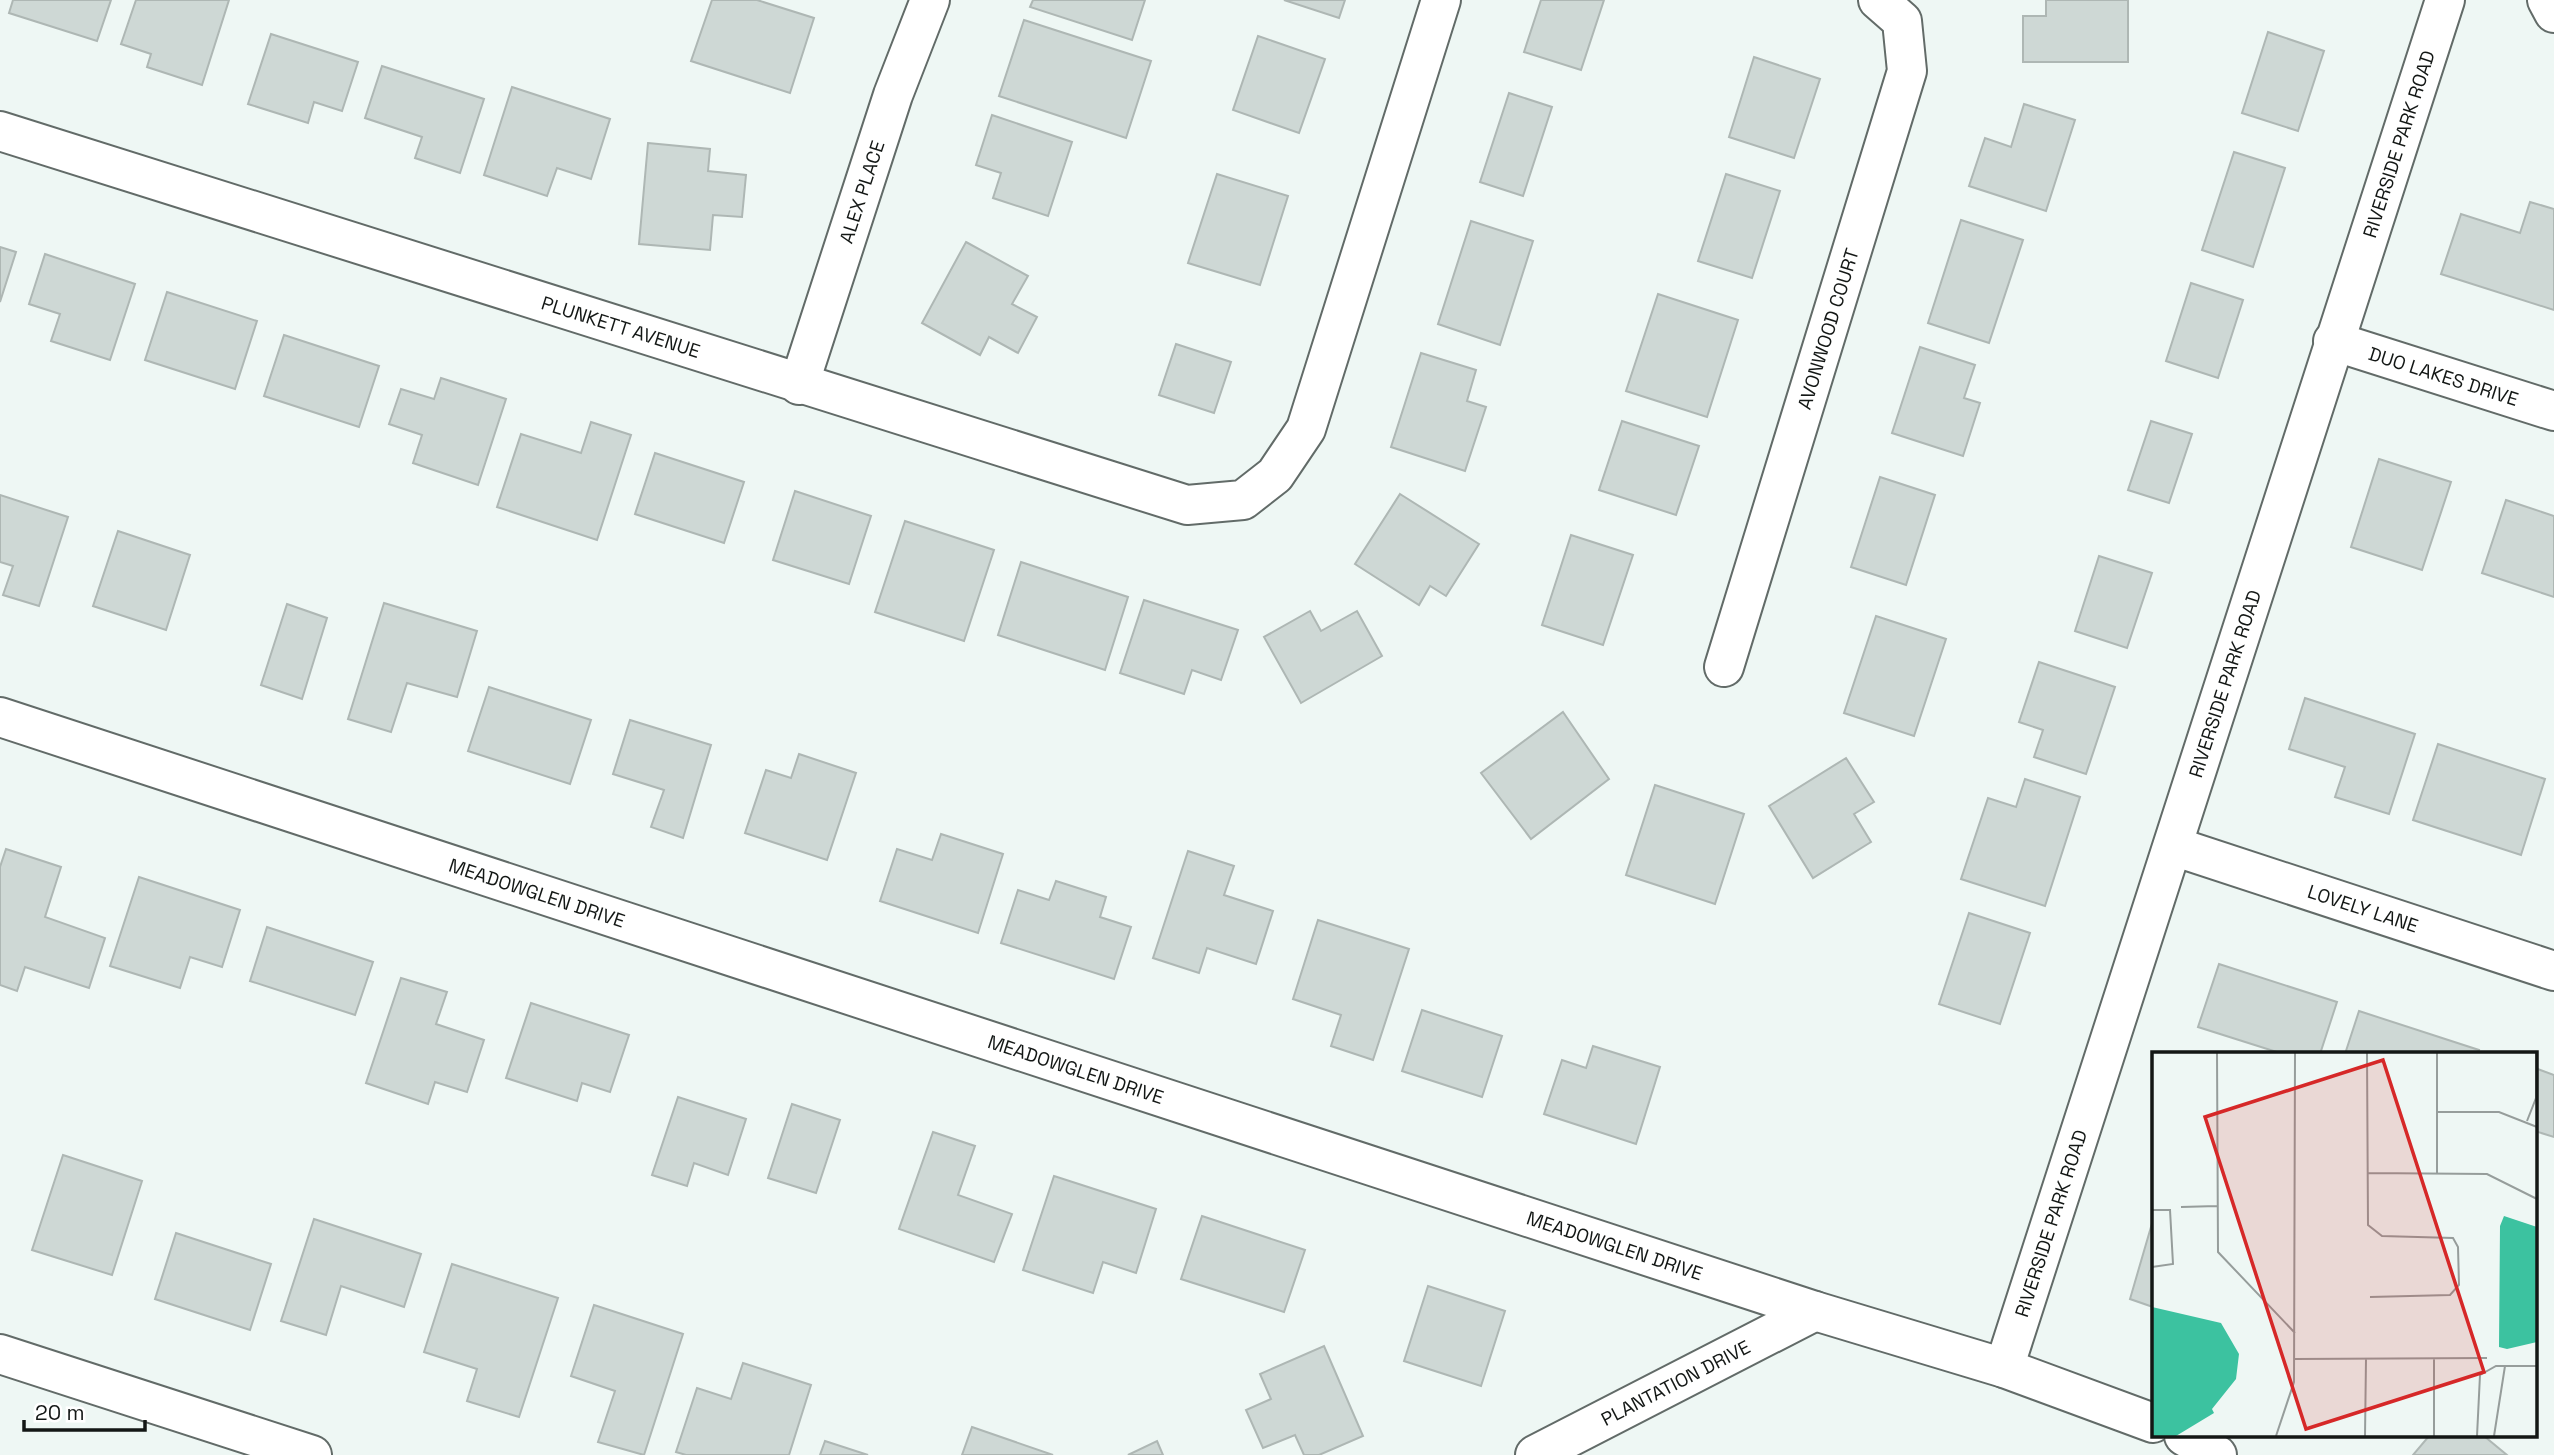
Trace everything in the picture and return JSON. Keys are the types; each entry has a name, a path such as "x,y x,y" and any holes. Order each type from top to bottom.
{"street":[{"name":"ALEX PLACE","path":"799,385 893,95 930,0"},
{"name":"PLUNKETT AVENUE","path":"0,131 799,385 1187,505 1244,500 1275,475 1306,429 1441,0"},
{"name":"AVONWOOD COURT","path":"1724,667 1907,71 1902,21 1878,0"},
{"name":"RIVERSIDE PARK ROAD","path":"2004,1368 2445,0"},
{"path":"2547,0 2554,13"},
{"name":"DUO LAKES DRIVE","path":"2333,341 2554,411"},
{"name":"MEADOWGLEN DRIVE","path":"0,717 1815,1311 2004,1368 2152,1423"},
{"name":"LOVELY LANE","path":"2173,846 2554,971"},
{"name":"PLANTATION DRIVE","path":"1535,1455 1815,1311"},
{"path":"0,1354 312,1455"},
{"path":"2187,1438 2217,1455"}],"building":[{"path":"13,0 111,0 97,41 9,13"},
{"path":"136,0 229,0 202,85 147,67 151,54 121,44"},
{"path":"712,0 757,0 814,18 790,93 691,61"},
{"path":"1033,0 1145,0 1132,40 1030,7"},
{"path":"1284,0 1345,0 1339,18"},
{"path":"1541,0 1604,0 1581,70 1524,52"},
{"path":"2046,0 2128,0 2128,62 2023,62 2023,16 2046,16"},
{"path":"1024,20 1151,61 1126,138 999,96"},
{"path":"2268,32 2324,51 2298,131 2242,113"},
{"path":"271,34 358,62 342,111 314,102 308,123 248,104"},
{"path":"1258,36 1325,59 1299,133 1233,110"},
{"path":"1754,57 1820,79 1794,158 1729,137"},
{"path":"382,66 484,99 460,173 415,158 422,137 365,118"},
{"path":"512,87 610,119 591,179 557,168 547,196 484,175"},
{"path":"1509,93 1552,107 1523,196 1480,182"},
{"path":"2024,104 2075,120 2046,211 1969,186 1985,138 2011,147"},
{"path":"992,115 1072,142 1048,216 993,198 1001,173 976,165"},
{"path":"648,143 710,149 708,171 746,175 742,217 713,215 710,250 639,244"},
{"path":"2234,152 2285,168 2253,267 2202,250"},
{"path":"1217,174 1288,196 1260,285 1188,263"},
{"path":"1726,174 1780,191 1752,278 1698,261"},
{"path":"2530,202 2554,209 2554,310 2441,274 2461,214 2520,233"},
{"path":"1961,220 2023,240 1989,343 1928,323"},
{"path":"1471,221 1533,241 1500,345 1438,324"},
{"path":"966,242 1028,276 1012,304 1037,317 1018,353 989,337 980,355 922,323"},
{"path":"0,247 16,252 0,302"},
{"path":"45,254 135,284 110,360 51,341 60,314 29,304"},
{"path":"2191,283 2243,300 2218,378 2166,361"},
{"path":"167,292 257,321 235,389 145,360"},
{"path":"1658,294 1738,320 1707,417 1626,391"},
{"path":"284,335 379,366 359,427 264,396"},
{"path":"1176,344 1231,362 1214,413 1159,395"},
{"path":"1920,347 1975,365 1964,398 1980,403 1963,456 1892,433"},
{"path":"1421,353 1476,370 1467,401 1486,407 1465,471 1391,447"},
{"path":"441,378 506,399 478,485 413,463 422,435 389,424 401,389 434,399"},
{"path":"1622,421 1699,446 1676,515 1599,490"},
{"path":"2151,421 2192,434 2169,503 2128,490"},
{"path":"591,422 631,435 597,540 497,507 521,434 581,453"},
{"path":"655,453 744,482 724,543 635,514"},
{"path":"2379,459 2451,482 2422,570 2351,547"},
{"path":"1880,477 1935,495 1906,585 1851,567"},
{"path":"795,491 871,516 849,584 773,560"},
{"path":"1400,494 1479,544 1446,596 1430,586 1419,605 1355,564"},
{"path":"0,495 68,517 39,606 3,595 13,566 0,562"},
{"path":"2506,500 2554,516 2554,597 2482,573"},
{"path":"905,521 994,550 964,641 875,612"},
{"path":"118,531 190,555 166,630 93,606"},
{"path":"1571,535 1633,555 1603,645 1542,625"},
{"path":"2099,556 2152,573 2127,648 2075,631"},
{"path":"1021,562 1128,597 1105,670 998,635"},
{"path":"1144,600 1238,630 1221,680 1192,670 1184,694 1120,673"},
{"path":"384,603 477,631 457,697 407,683 391,732 348,719"},
{"path":"287,604 327,618 302,699 261,685"},
{"path":"1310,611 1321,631 1357,611 1382,656 1301,703 1264,637"},
{"path":"1876,616 1946,639 1914,736 1844,713"},
{"path":"2039,662 2115,687 2086,774 2034,757 2043,730 2019,722"},
{"path":"489,687 591,720 570,784 468,751"},
{"path":"2305,698 2415,734 2389,814 2335,797 2345,767 2289,749"},
{"path":"1563,712 1609,779 1531,839 1481,773"},
{"path":"630,720 711,745 683,838 651,827 664,790 613,774"},
{"path":"2438,744 2545,779 2521,855 2413,820"},
{"path":"799,754 856,773 827,860 745,833 766,770 791,778"},
{"path":"1846,758 1874,802 1854,814 1871,842 1813,878 1769,806"},
{"path":"2025,779 2080,797 2045,906 1961,879 1988,798 2016,807"},
{"path":"1655,785 1744,814 1715,904 1626,875"},
{"path":"941,834 1003,854 978,933 880,901 897,849 932,860"},
{"path":"6,849 61,867 45,917 105,938 89,988 25,967 17,991 0,985 0,867"},
{"path":"1188,851 1234,866 1224,895 1273,911 1256,964 1207,948 1199,973 1153,958"},
{"path":"139,877 240,910 222,967 190,957 180,988 110,966"},
{"path":"1056,881 1106,897 1100,917 1131,927 1114,979 1001,943 1018,890 1049,900"},
{"path":"1969,913 2030,933 2000,1024 1939,1004"},
{"path":"1318,920 1409,949 1373,1060 1331,1046 1341,1015 1293,999"},
{"path":"267,927 373,962 355,1015 250,981"},
{"path":"2219,964 2337,1002 2321,1052 2277,1052 2198,1027"},
{"path":"401,978 447,992 436,1024 484,1040 467,1092 435,1082 428,1104 366,1083"},
{"path":"531,1003 629,1035 610,1092 582,1083 577,1101 506,1078"},
{"path":"1422,1010 1502,1036 1482,1097 1402,1071"},
{"path":"2359,1011 2479,1050 2478,1052 2346,1052"},
{"path":"1593,1046 1660,1067 1636,1144 1544,1114 1562,1060 1586,1068"},
{"path":"2536,1068 2554,1075 2554,1137 2536,1131"},
{"path":"678,1097 746,1119 728,1175 694,1163 687,1186 652,1175"},
{"path":"792,1104 840,1120 816,1193 768,1178"},
{"path":"933,1132 975,1146 958,1195 1012,1214 994,1262 899,1229"},
{"path":"63,1155 142,1181 112,1275 32,1250"},
{"path":"1054,1176 1156,1209 1136,1273 1103,1262 1093,1293 1023,1270"},
{"path":"1202,1216 1305,1250 1284,1312 1181,1279"},
{"path":"314,1219 421,1254 404,1307 341,1286 326,1335 281,1321"},
{"path":"2152,1223 2152,1307 2130,1299"},
{"path":"176,1233 271,1264 250,1330 155,1299"},
{"path":"452,1264 558,1298 519,1417 467,1401 477,1369 424,1352"},
{"path":"1428,1286 1505,1311 1481,1386 1404,1361"},
{"path":"594,1305 683,1334 644,1455 598,1442 615,1391 571,1376"},
{"path":"1324,1346 1363,1436 1319,1455 1304,1455 1295,1435 1263,1448 1246,1410 1271,1399 1260,1374"},
{"path":"743,1363 811,1385 789,1455 686,1455 676,1452 697,1388 731,1399"},
{"path":"972,1427 1053,1455 962,1455"},
{"path":"2427,1438 2486,1438 2507,1455 2413,1455"},
{"path":"825,1441 868,1455 820,1455"},
{"path":"1157,1441 1163,1455 1128,1455"}]}
